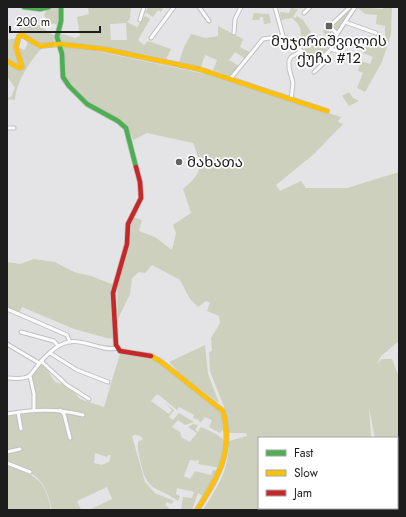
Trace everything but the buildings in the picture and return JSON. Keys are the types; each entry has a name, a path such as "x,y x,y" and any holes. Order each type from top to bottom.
{"street":[{"path":"24,7 49,7"},
{"path":"61,7 61,21 57,37 62,54 62,74 69,86 87,104 118,121 126,128 140,182 141,198 138,207 128,224 127,244 113,292 118,348"},
{"path":"140,20 144,7"},
{"path":"151,38 174,7"},
{"path":"199,7 209,21"},
{"path":"234,33 235,19 240,7"},
{"path":"275,7 283,36 301,51 313,58 325,55 331,49 337,34 355,7"},
{"path":"304,13 310,7"},
{"path":"337,34 330,26 350,7"},
{"path":"345,22 376,33"},
{"path":"7,61 19,68 22,67 16,49 16,42 19,36 22,35 40,46 58,44 104,49 164,61 231,78 291,100 327,110"},
{"path":"231,78 263,39 283,36"},
{"path":"331,49 358,60"},
{"path":"291,100 293,83 289,62 291,57 301,51"},
{"path":"314,72 324,63 325,55"},
{"path":"7,128 14,128"},
{"path":"7,309 67,335 70,342"},
{"path":"21,332 54,341 58,346"},
{"path":"7,378 22,378 30,376 40,362 58,346 70,342 82,342 106,349 118,348 120,351 150,356 160,361 223,411 226,418 226,454 223,470 213,487 196,510"},
{"path":"8,346 40,362 67,385 89,399"},
{"path":"50,353 77,370 108,382"},
{"path":"30,376 34,394 34,410"},
{"path":"7,414 34,410 60,410 83,415"},
{"path":"60,410 64,414 70,438"},
{"path":"18,412 21,429"},
{"path":"7,452 20,449"},
{"path":"7,463 30,472"}],"green space":[{"path":"59,7 58,25 49,23 44,15 48,8"},
{"path":"88,7 131,7 130,19 127,22 137,27 145,16 150,19 138,40 144,45 148,41 171,49 166,59 139,53 61,42 59,37 60,33 75,38 80,36 77,17 89,14","holes":["126,23 127,40 111,40 110,24"]},
{"path":"149,7 160,7 163,9 161,12 158,10 153,17 145,12"},
{"path":"353,7 337,32 332,27"},
{"path":"356,7 383,9 384,7 392,7 391,34 382,62 365,92 357,88 363,73 358,71 361,61 370,64 373,57 363,53 366,45 369,46 370,43 381,47 385,38 385,26 376,24 377,15 365,14"},
{"path":"291,8 298,9 293,17 295,18 297,16 303,20 311,32 304,38 304,47 302,48 297,44 301,33 298,24 292,18 281,20 280,12 289,13"},
{"path":"254,13 269,14 271,23 264,24 263,17 260,17 259,20 252,20"},
{"path":"21,20 42,26 41,27 55,36 54,42 38,45 19,30"},
{"path":"218,26 243,39 240,47 251,53 246,59 235,52 229,60 239,66 230,76 213,70 217,60 205,55 201,67 179,62 184,47 191,34 206,38 218,36"},
{"path":"327,29 335,36 325,52 311,57 302,50 327,39 323,31"},
{"path":"16,38 21,67 7,60 7,40"},
{"path":"28,41 37,48 42,48 24,72 18,86 15,100 9,99 7,103 7,98 11,97 15,88 7,76 7,61 22,67 16,47 25,50"},
{"path":"64,47 101,52 205,74 341,117 338,122 343,124 314,154 276,185 280,191 301,181 306,188 347,188 399,172 399,341 381,356 377,364 382,359 392,359 399,377 399,510 203,510 222,478 227,462 229,441 247,436 246,433 229,433 226,412 210,371 209,352 212,351 211,338 220,323 219,316 207,311 210,303 206,301 198,307 190,299 180,280 152,265 145,273 139,272 132,278 130,294 118,319 117,306 118,280 122,254 133,217 142,220 139,231 155,237 172,250 176,233 173,225 191,213 183,189 194,178 199,169 196,151 193,143 147,133 133,140 131,133 124,124 89,103 73,89 66,79 62,64 61,48"},
{"path":"349,92 353,98 359,101 349,106 342,96"},
{"path":"34,259 55,262 74,272 91,276 114,285 116,339 74,329 22,307 19,314 7,309 7,262 20,264"},
{"path":"205,345 208,374 219,403 180,374 169,362"},
{"path":"120,354 146,357 161,364 219,410 222,416 224,428 220,433 209,427 212,420 205,417 200,423 199,420 193,418 194,415 179,407 177,410 159,395 156,395 151,401 169,414 172,410 163,402 174,410 169,417 173,420 179,413 194,422 185,425 178,420 172,427 180,432 182,438 190,442 197,433 188,427 193,424 198,425 195,430 198,432 201,427 216,434 224,440 224,457 220,468 198,464 198,460 190,460 184,476 190,479 195,471 211,475 213,470 219,471 204,497 198,493 192,510 181,510 183,497 192,498 194,492 177,488 176,494 180,496 178,501 153,487 149,483 143,471 138,449 138,442 143,439 138,435 132,436 145,482 155,493 174,501 171,504 167,502 165,505 171,510 89,510 112,499 107,487 77,501 81,510 52,510 50,500 43,485 32,474 7,464 7,414 34,410 34,394 30,376 39,363 46,368 55,382 62,384 75,393 80,399 104,407","holes":["95,453 107,457 108,455 111,455 109,462 102,465 94,463"]},
{"path":"7,464 31,475 42,484 51,510 7,509"}],"traffic: fast":[{"path":"24,7 40,9 49,7"},
{"path":"61,7 61,21 57,37 62,54 63,77 69,86 87,104 118,121 126,128 136,167"}],"traffic: slow":[{"path":"7,61 19,68 22,67 16,47 19,36 22,35 40,46 59,44 104,49 199,69 327,111"},
{"path":"151,356 160,361 223,411 227,439 222,464 211,487 197,510"}],"traffic: jam":[{"path":"136,167 140,182 141,198 128,224 127,244 113,293 116,345 120,351 151,356"}],"place":[{"name":"მუჯირიშვილის ქუჩა #12","path":"329,26"},
{"name":"მახათა","path":"179,162"}]}
